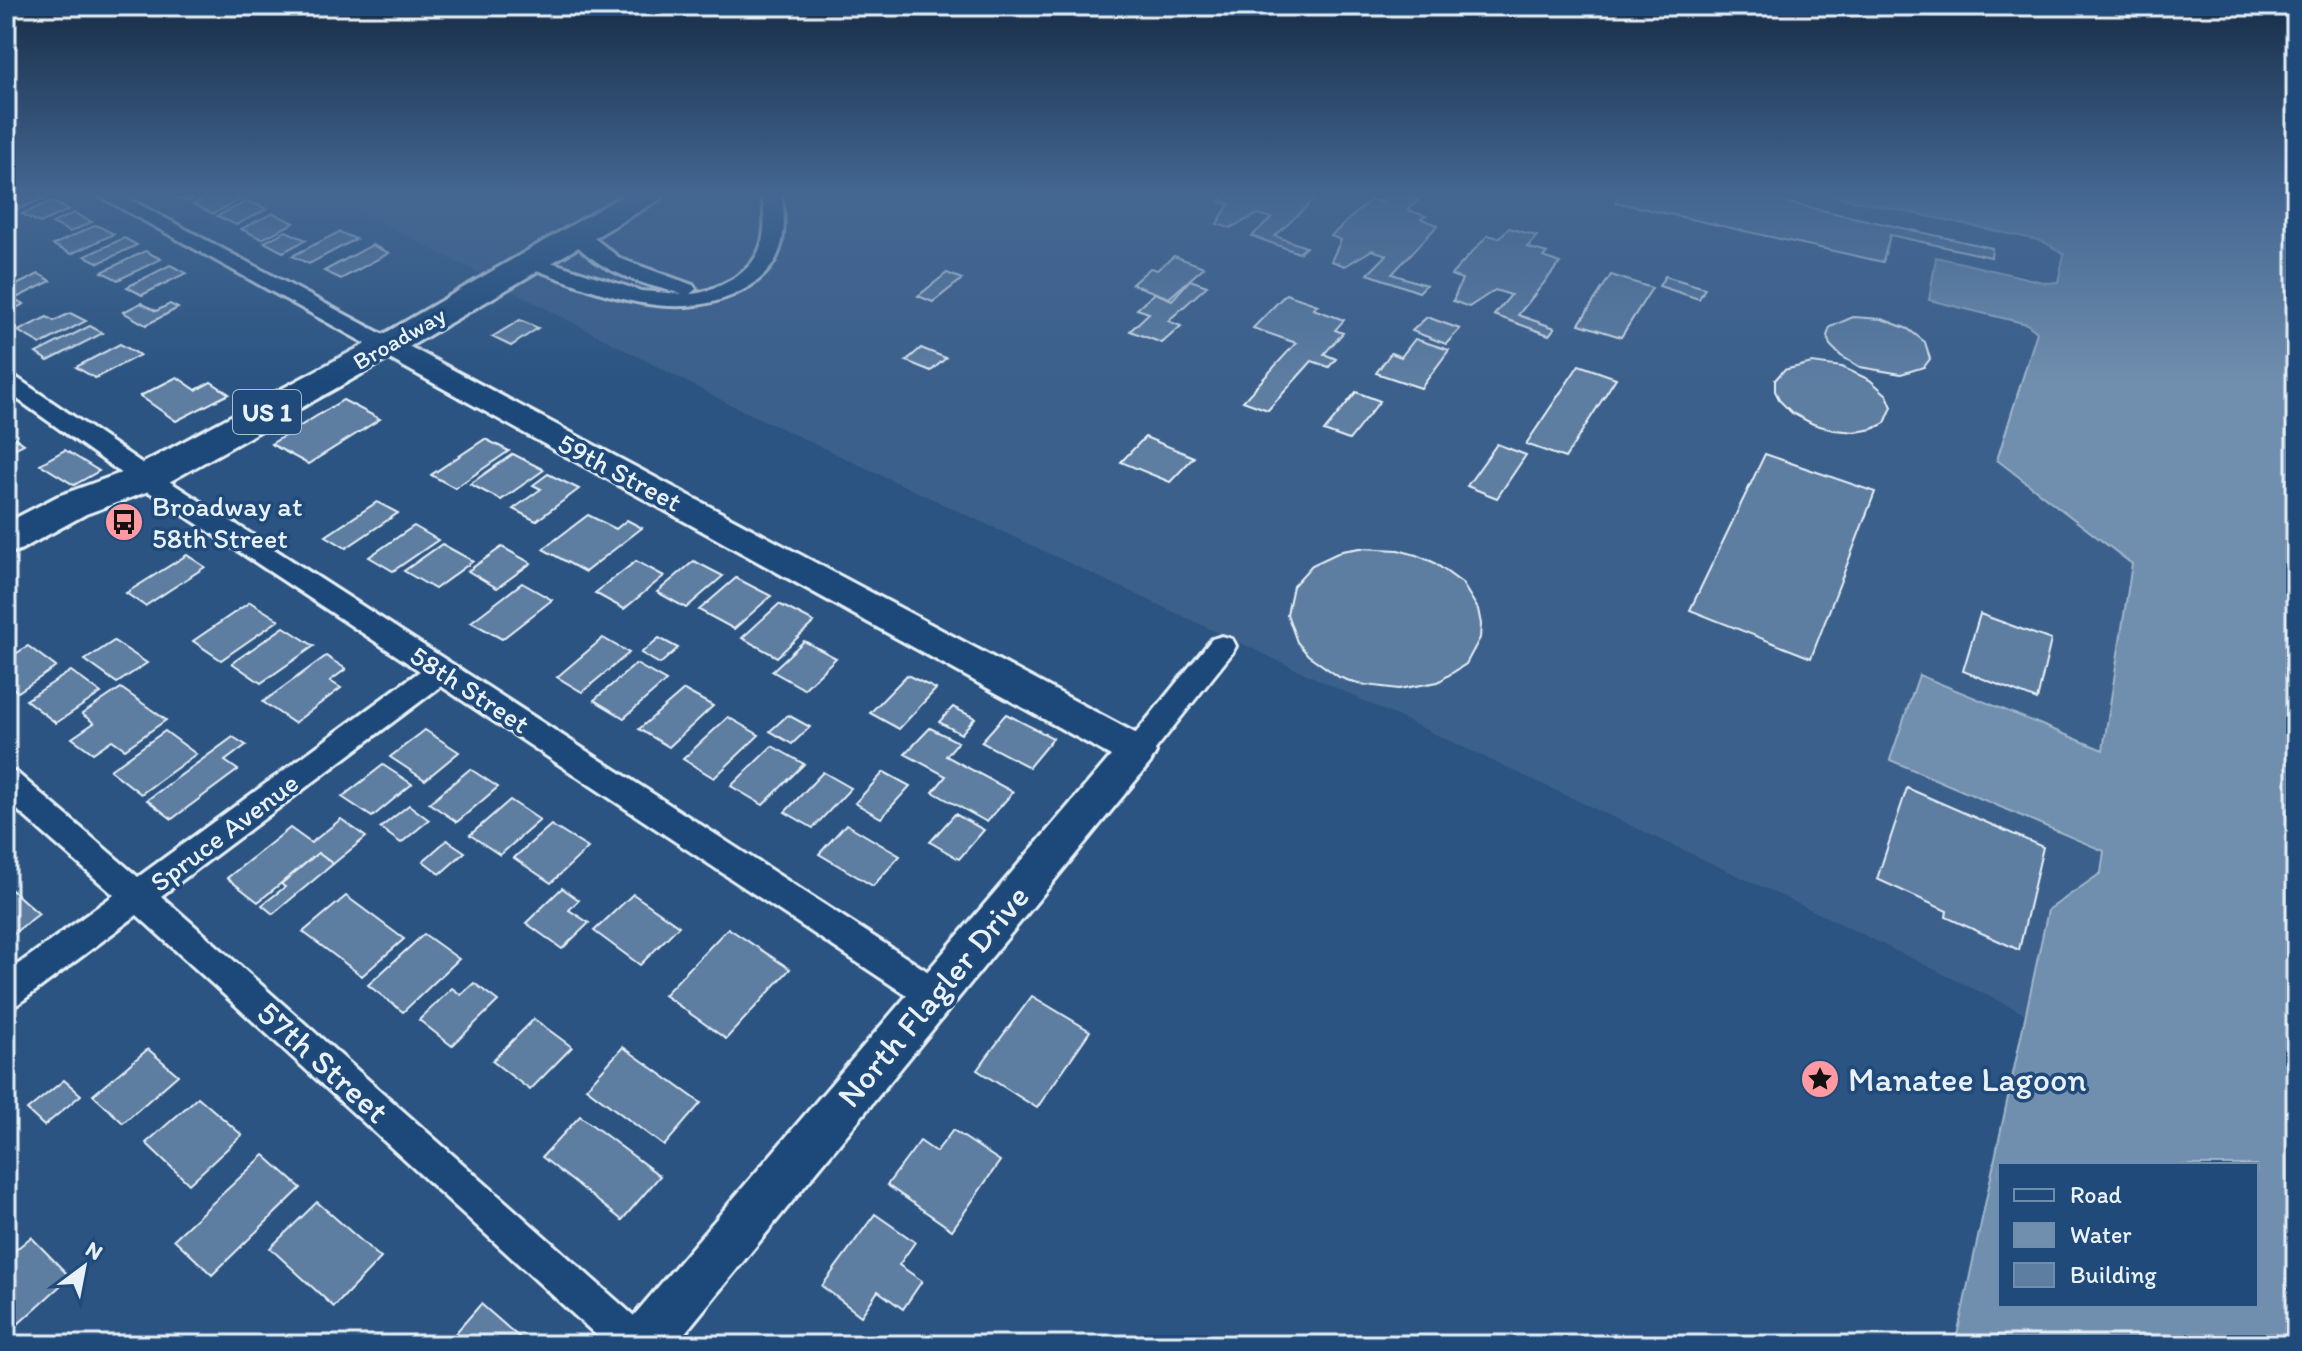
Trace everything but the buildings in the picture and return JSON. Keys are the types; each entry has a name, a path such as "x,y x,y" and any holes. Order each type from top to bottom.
{"main road":[{"name":"Broadway","path":"6,540 72,505 146,478 387,346 542,256"},
{"name":"Broadway","path":"6,567 93,520 146,478"}],"street":[{"name":"59th Street","path":"220,256 1137,752"},
{"path":"601,256 629,271 691,291 719,294"},
{"path":"532,262 628,295 683,303 734,288 770,256"},
{"name":"58th Street","path":"6,381 146,478 935,995"},
{"name":"North Flagler Drive","path":"640,1345 935,995 1222,646"},
{"name":"Spruce Avenue","path":"6,993 442,670"},
{"name":"57th Street","path":"6,782 138,896 640,1345"}],"shaded area":[{"path":"446,256 2064,256 2058,282 1929,300 2028,324 2037,332 1997,460 2132,563 2103,750 1919,675 2104,850 2101,873 2048,910 2025,1014 1835,921 729,404"}],"water":[{"path":"2064,256 2296,256 2296,1345 1955,1345 2048,910 2101,873 2104,851 1890,760 1919,675 2103,750 2132,564 1997,460 2037,332 2027,324 1929,300 1936,257 2047,283 2058,282"}],"place":[{"name":"Broadway at 58th Street","path":"124,522"},
{"name":"Manatee Lagoon","path":"1820,1079"}]}
